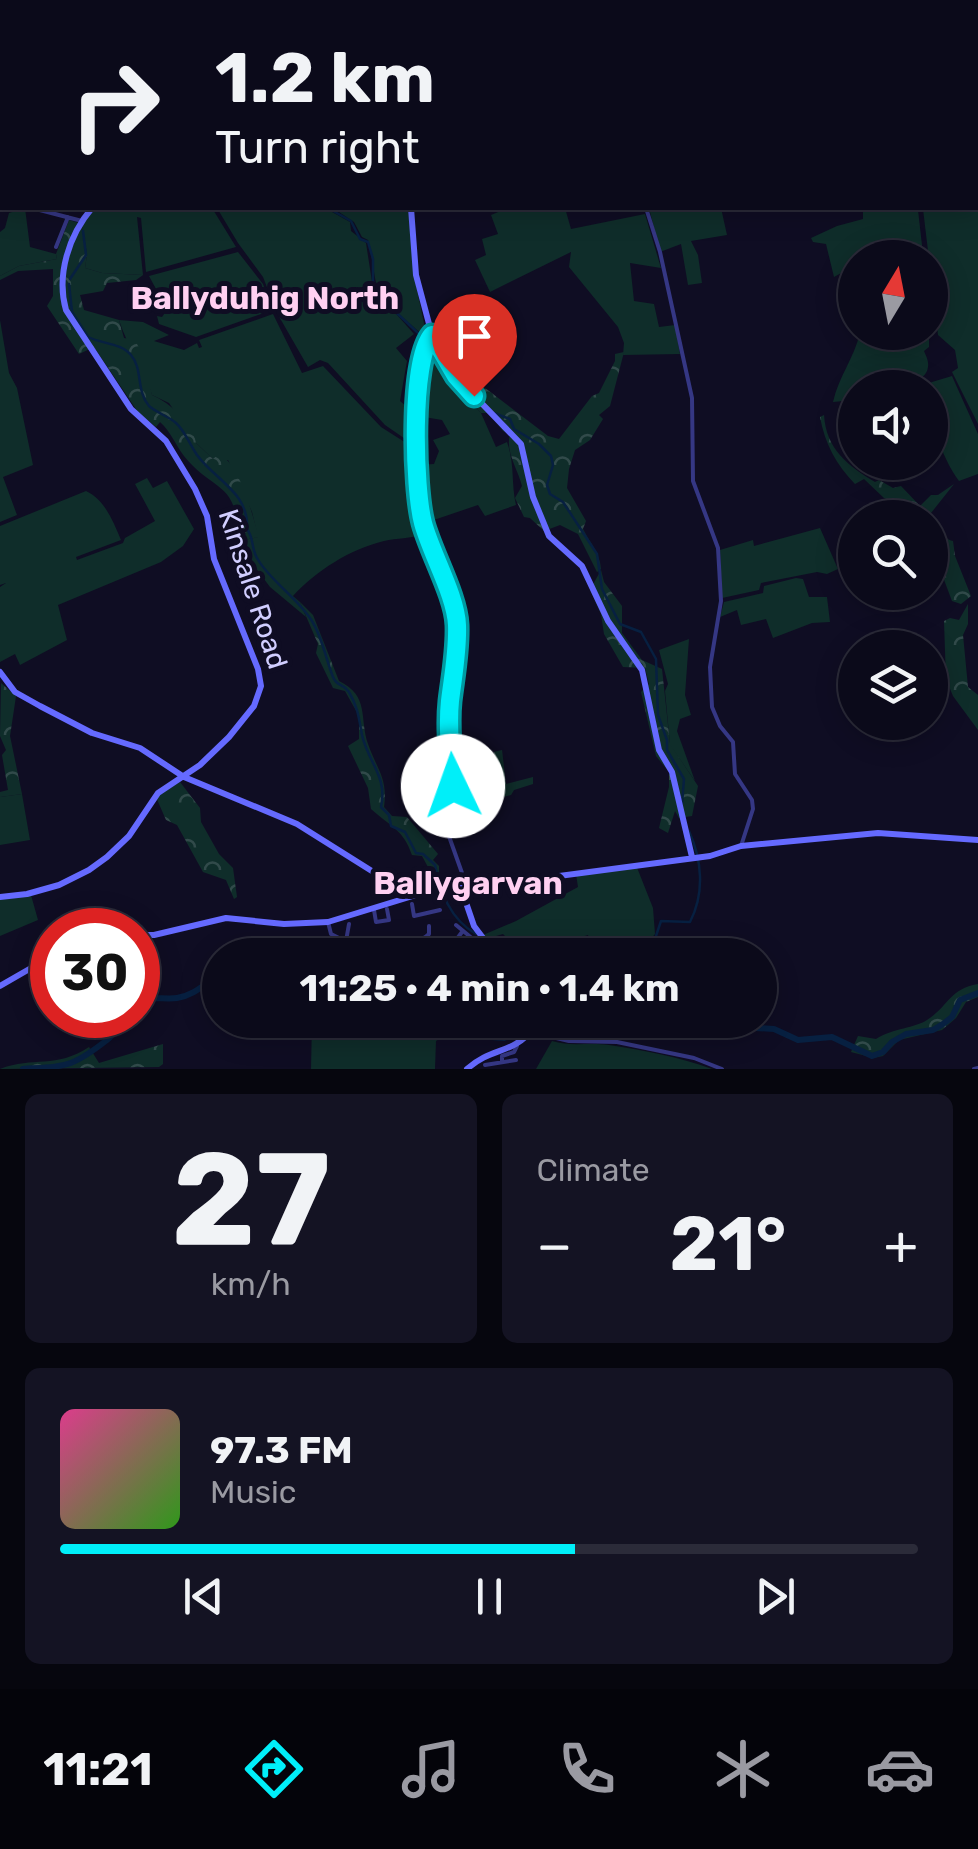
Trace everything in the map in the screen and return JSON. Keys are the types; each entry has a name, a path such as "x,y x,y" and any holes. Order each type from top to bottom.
{"main road":[{"name":"Kinsale Road","path":"0,896 42,890 88,870 129,836 158,793 214,752 259,696 261,681 214,559 207,516 196,490 166,441 131,409 66,310 62,278 82,221 90,210"},
{"path":"411,210 416,274 428,339 456,376 524,448 536,506 550,536 582,566 608,621 642,670 659,750 672,772 695,857"},
{"path":"0,672 16,692 92,733 140,748 184,777 297,824 412,900"},
{"path":"160,934 226,918 271,924 328,922 429,894 695,857 740,846 886,833 978,840"},
{"path":"464,888 474,926 483,938"},
{"path":"0,986 30,969"},
{"path":"467,1069 486,1054 517,1046 523,1038"}],"street":[{"path":"40,210 82,221"},
{"path":"647,210 660,252 692,398 693,481 718,548 720,601 710,667 712,706 720,726 733,742 735,774 753,805 740,846"},
{"path":"56,247 68,217"},
{"path":"428,339 416,410 415,472 424,525 457,625 450,707 456,801 441,810 464,888"},
{"path":"444,823 472,816"},
{"path":"429,894 431,911"},
{"path":"412,900 414,916 440,910"},
{"path":"374,910 376,922 389,920 387,911"},
{"path":"328,922 331,934 340,938"},
{"path":"456,925 470,938"},
{"path":"346,938 348,928"},
{"path":"427,938 428,928"},
{"path":"457,938 462,932"},
{"path":"563,1038 617,1042 694,1058 722,1069"},
{"path":"502,1062 502,1056 514,1052 517,1046"},
{"path":"485,1065 516,1060"}],"green space":[{"path":"25,210 30,247 56,254 57,259 19,266 0,276 0,232 9,213"},
{"path":"93,210 213,210 236,247 146,272 141,218 137,217 143,275 102,273 85,268 82,224"},
{"path":"218,210 329,210 350,222 351,231 366,243 373,288 414,334 396,348 407,361 400,401 413,412 414,445 385,425 328,363 320,360 308,367 277,313 263,277"},
{"path":"336,210 408,210 415,280 427,338 382,294 368,240 354,222"},
{"path":"503,210 566,210 571,229 645,214 661,268 630,263 634,301 654,304 659,327 675,325 680,354 623,355 624,343 618,327 569,267 571,252 490,292 475,260 486,255 482,239 498,234 491,215"},
{"path":"650,210 721,210 727,235 691,241 698,255 702,283 688,285 681,244 660,252"},
{"path":"863,210 918,210 921,240 838,240 838,275 834,277 826,244 811,238 863,219"},
{"path":"923,210 978,210 978,424 952,372 958,368 955,350 948,344 948,240 927,240"},
{"path":"69,220 82,224 85,268 143,275 136,280 107,283 103,291 80,295 84,310 119,320 124,338 135,340 144,358 152,395 180,414 196,443 213,459 220,453 228,461 245,492 259,537 239,541 229,497 195,468 160,422 156,427 138,412 94,347 79,354 47,306 53,296 53,269 18,271 0,280 0,276 19,266 57,259"},
{"path":"238,252 263,284 272,310 196,337 159,324 157,316 162,317 167,310 165,305 156,305 156,289 149,276"},
{"path":"273,314 302,373 323,366 381,427 414,448 413,474 424,534 371,545 323,570 293,596 306,617 270,587 240,547 239,541 258,537 252,512 228,460 214,460 196,443 169,403 152,395 119,320 143,322 169,335 154,341 184,350 197,343 202,347 199,340"},
{"path":"0,320 33,465 3,477 17,515 0,522"},
{"path":"435,333 455,365 548,436 559,439 592,396 599,393 615,354 624,352 610,406 599,415 603,419 590,440 575,450 569,469 567,488 586,521 583,529 600,563 597,572 578,534 560,525 544,531 524,517 515,498 522,486 511,454 510,434 446,379 428,351"},
{"path":"925,350 928,367 845,370 854,351"},
{"path":"428,351 446,379 481,413 496,447 507,442 516,505 485,516 478,505 425,523 417,465 434,464 439,451 433,440 450,434 442,420 418,416"},
{"path":"952,376 978,434 978,474 959,481 948,463 948,377"},
{"path":"824,415 829,438 838,452 838,462 828,445 820,417"},
{"path":"147,478 153,488 167,481 194,529 183,546 161,562 58,605 67,640 20,665 15,654 0,662 0,587 6,583 0,585 0,526 86,491 103,505 121,540 76,557 77,560 123,543 155,521 135,484"},
{"path":"865,480 879,480 893,488 901,486 914,500 889,500"},
{"path":"954,484 941,500 926,500 931,495 938,495"},
{"path":"820,528 838,569 761,583 759,590 722,598 720,550 753,540 754,546"},
{"path":"948,539 953,541 971,596 961,604 952,601 948,590"},
{"path":"601,570 604,582 622,606 622,633 642,660 662,669 670,744 698,786 692,816 679,818 675,811 668,833 659,828 669,772 656,756 641,692 649,684 645,668 623,667 604,634 601,614 590,590"},
{"path":"803,579 809,597 827,597 830,622 812,623 773,638 766,619 741,625 737,610 720,617 724,602 763,593 764,586"},
{"path":"300,602 313,615 339,681 355,694 362,708 365,734 383,781 384,807 392,816 407,817 438,854 433,860 439,866 439,874 428,867 422,856 412,855 401,834 371,809 368,788 348,746 359,739 359,716 345,691 333,688 316,653 318,644"},
{"path":"968,604 968,624 963,635 968,687 978,695 978,730 948,684 948,630 944,630 944,621 959,620"},
{"path":"689,639 685,695 691,715 680,719 677,731 695,781 670,745 665,691 668,684 659,650"},
{"path":"1,683 16,696 10,736 22,794 0,797 0,792 8,790 2,755 6,750 0,736"},
{"path":"502,750 506,784 533,777 533,784 514,790 511,795 459,804 453,753 474,752 478,780 496,777 494,752"},
{"path":"180,782 200,808 201,822 219,854 233,868 237,897 234,899 226,880 203,872 177,825 166,820 156,797"},
{"path":"22,794 30,840 0,845 0,797"},
{"path":"636,865 653,908 655,934 652,938 483,935 578,887 576,874"},
{"path":"31,895 35,908 30,908 30,923 0,936 0,898"},
{"path":"978,984 978,997 966,1002 942,1030 899,1040 883,1056 874,1058 851,1052 858,1036 876,1039 922,1023 955,994"},
{"path":"312,1038 441,1038 436,1041 435,1069 311,1069"},
{"path":"552,1041 635,1049 712,1069 536,1069"},
{"path":"163,1044 163,1064 159,1067 0,1069 66,1058 89,1047 99,1063"}],"waterway":[{"path":"332,210 351,221 360,239 368,242 373,281 385,302 433,347 479,405"},
{"path":"70,279 86,255 83,231"},
{"path":"69,284 72,312 88,337 131,355 149,406 179,426 197,455 243,505 257,558 312,621 335,680 352,697 365,745 380,778 381,807 389,815 391,826 405,832 416,853 435,865 448,904 459,921 476,934"},
{"path":"494,413 510,419 514,429 551,456 553,465 547,485 550,494 563,502 597,554 602,589 620,624 641,632 656,659 658,715 667,750 684,779 682,804"},
{"path":"654,938 661,921 690,922 695,911 700,876 689,831"},
{"path":"160,998 184,996 202,986"},
{"path":"777,1030 798,1040 832,1037 872,1056 906,1034 933,1030 952,1017 960,1000 978,993"},
{"path":"23,1069 76,1061 109,1038"}],"district":[{"name":"Ballyduhig North","path":"265,298"},
{"name":"Ballygarvan","path":"468,883"}],"route":[{"path":"453,786 450,707 457,625 424,525 415,472 416,410 424,347 432,335 456,376 474,396"}]}
